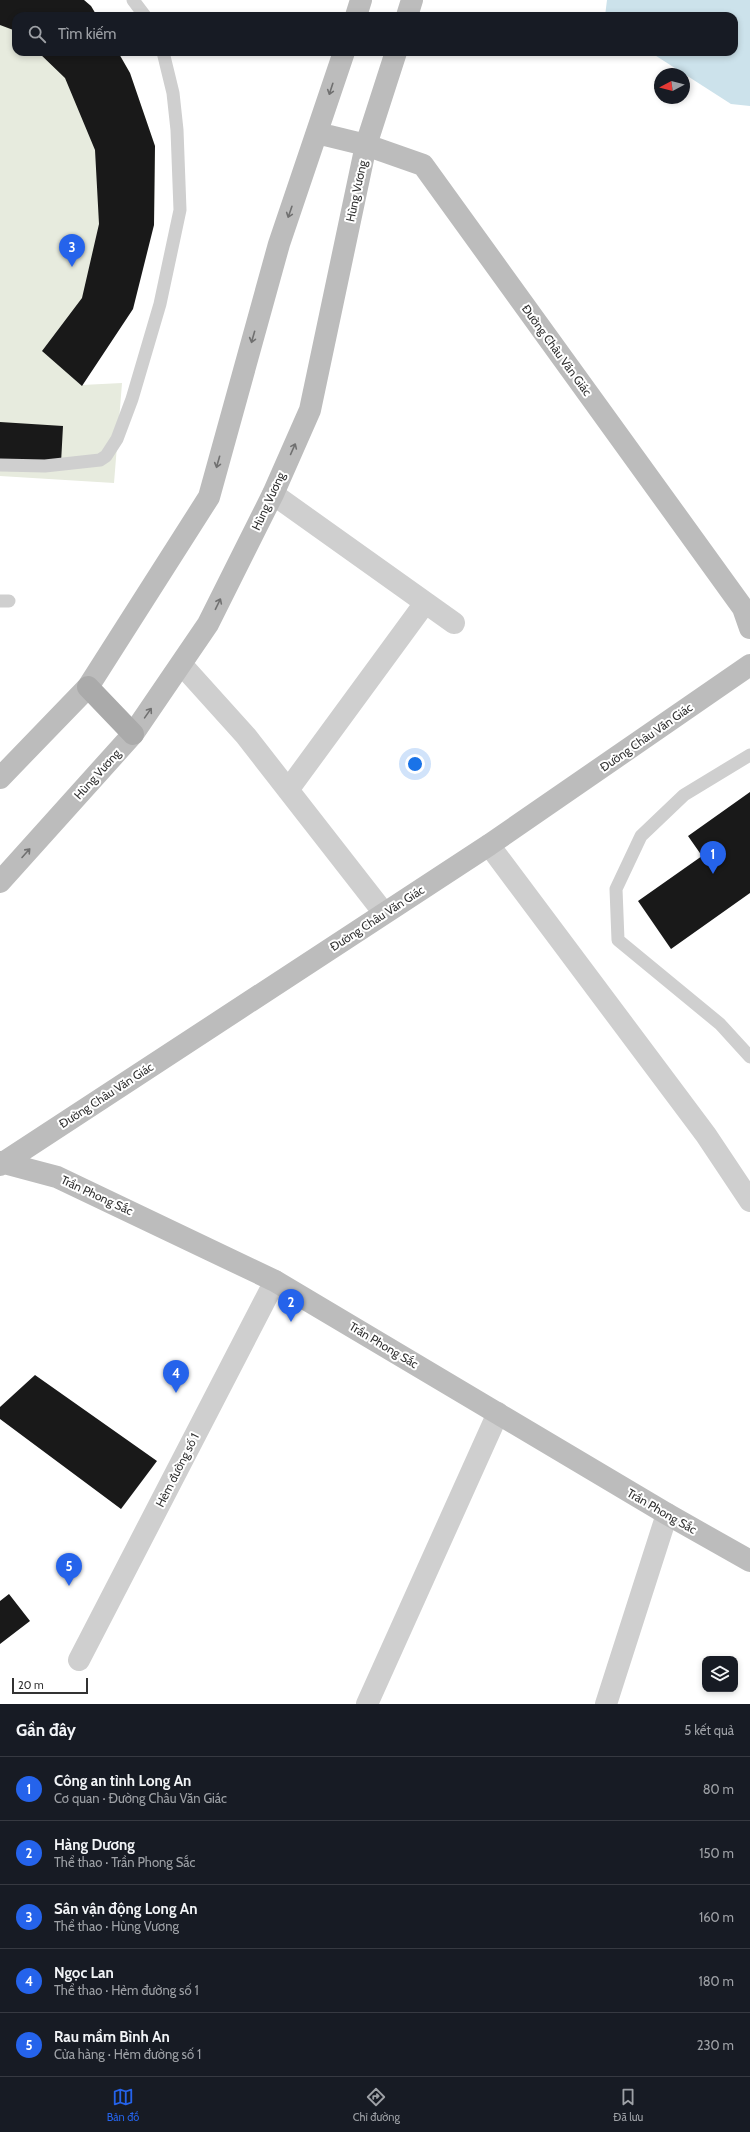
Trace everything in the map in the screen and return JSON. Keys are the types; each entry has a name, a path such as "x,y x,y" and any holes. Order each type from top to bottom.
{"main road":[{"path":"88,687 133,734"}],"street":[{"path":"357,12 361,0"},
{"path":"408,12 412,0"},
{"path":"0,778 88,687 209,497 279,244 343,56"},
{"name":"Hùng Vương","path":"0,882 133,734 208,624 273,494 310,410 366,145 395,56"},
{"name":"Đường Châu Văn Giác","path":"316,133 366,145 423,165 743,608 750,628"},
{"path":"273,494 454,623"},
{"path":"288,790 425,603"},
{"path":"182,664 246,736 384,913"},
{"name":"Đường Châu Văn Giác","path":"1,1163 384,913 490,846 750,665"},
{"path":"490,846 706,1135 744,1178 750,1201"},
{"name":"Trần Phong Sắc","path":"1,1163 57,1177 275,1281 667,1514 750,1561"},
{"name":"Hẻm đường số 1","path":"79,1660 275,1281"},
{"path":"367,1704 498,1413"},
{"path":"606,1704 667,1514"}],"lane":[{"path":"133,0 142,12"},
{"path":"0,465 45,466 100,460 106,456 117,439 132,399 160,304 180,210 177,130 173,93 164,56"},
{"path":"750,755 684,795 641,836 616,888 618,940 720,1024 750,1057"}],"shaded area":[{"path":"0,0 84,0 91,6 95,12 12,12 12,56 120,56 130,73 155,146 154,225 82,385 122,383 114,483 0,476"}],"water":[{"path":"607,0 750,0 750,106 731,104 690,78 690,68 675,68 656,56 738,56 738,12 606,12"}],"building":[{"path":"0,0 84,0 91,6 95,12 12,12 12,30 0,25"},
{"path":"42,56 120,56 130,73 155,146 154,225 133,309 82,386 42,351 82,298 99,224 95,150 65,78"},
{"path":"0,422 63,426 61,463 0,459"},
{"path":"750,792 750,893 671,949 638,901 702,856 688,836"},
{"path":"35,1375 157,1461 121,1509 0,1419 0,1407"},
{"path":"9,1594 30,1621 0,1644 0,1601"}],"place":[{"name":"Sân vận động Long An","path":"72,267"},
{"name":"Công an tỉnh Long An","path":"713,874"},
{"name":"Hàng Dương","path":"291,1322"},
{"name":"Ngọc Lan","path":"176,1393"},
{"name":"Rau mầm Bình An","path":"69,1586"}]}
